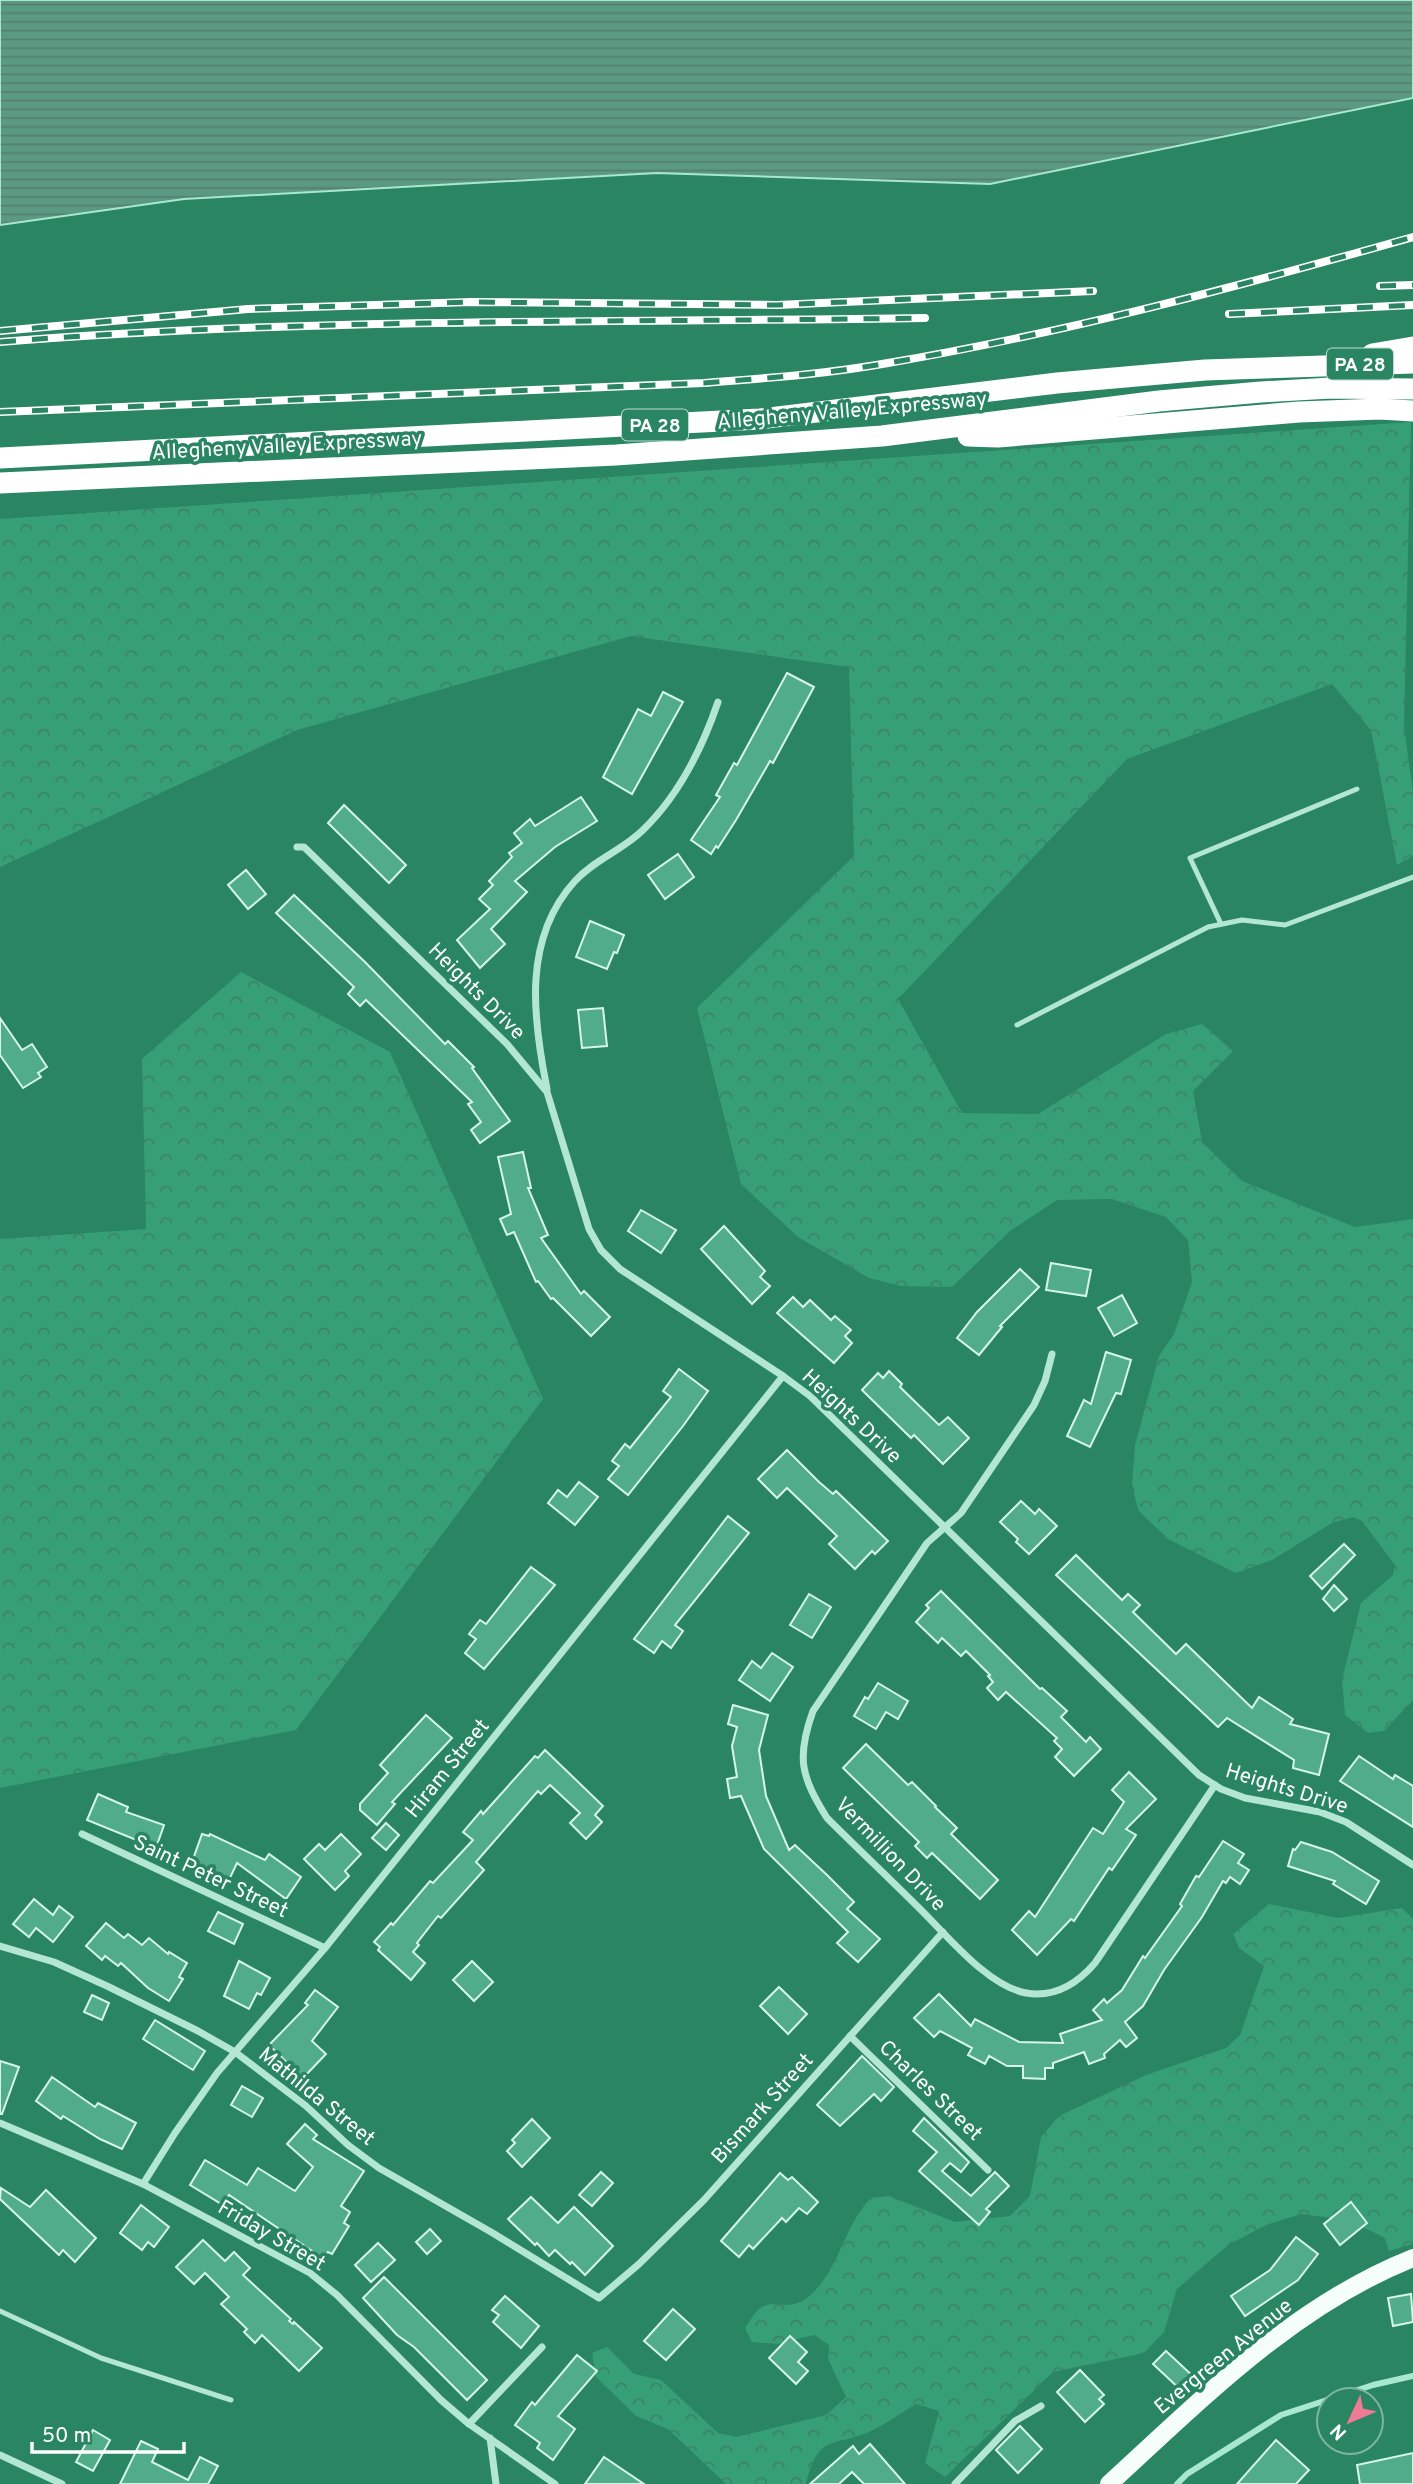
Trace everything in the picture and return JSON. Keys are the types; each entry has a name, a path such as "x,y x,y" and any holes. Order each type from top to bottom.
{"highway":[{"path":"1307,365 1413,347"},
{"name":"Allegheny Valley Expressway","path":"0,458 760,419 1057,383 1205,370 1413,363"},
{"name":"Allegheny Valley Expressway","path":"0,483 616,455 882,436 1261,391 1413,389"},
{"path":"882,436 998,437 1299,412 1413,411"}],"main road":[{"name":"Evergreen Avenue","path":"1109,2484 1222,2382 1285,2331 1346,2292 1413,2258"}],"street":[{"path":"547,1092 538,1044 536,973 540,944 552,913 574,882 597,860 641,832 660,812 687,773 707,735 718,702"},
{"name":"Heights Drive","path":"297,847 304,847 488,1026 547,1092 589,1230 601,1250 620,1269 810,1396 1199,1775 1245,1798 1320,1812 1346,1822 1413,1865"},
{"name":"Vermillion Drive","path":"1052,1354 1045,1381 1034,1405 961,1513 927,1543 813,1711 804,1735 804,1771 814,1797 827,1818 975,1963 1006,1986 1026,1993 1045,1994 1063,1990 1082,1978 1095,1963 1215,1785"},
{"name":"Hiram Street","path":"143,2184 216,2073 325,1948 783,1376"},
{"name":"Saint Peter Street","path":"82,1834 325,1948"},
{"name":"Bismark Street","path":"599,2298 639,2264 704,2200 943,1932"},
{"name":"Mathilda Street","path":"0,1946 54,1962 198,2031 235,2052 306,2106 348,2145 379,2168 599,2298"},
{"name":"Charles Street","path":"850,2036 988,2170"},
{"name":"Friday Street","path":"0,2123 143,2184 310,2273 337,2295 441,2400 469,2424 555,2484"},
{"path":"469,2424 542,2347"},
{"path":"955,2484 1015,2421 1041,2406"},
{"path":"490,2438 496,2484"},
{"path":"0,2455 62,2484"}],"lane":[{"path":"1221,924 1190,858 1357,789"},
{"path":"1017,1025 1208,927 1242,920 1285,925 1413,877"},
{"path":"0,2311 101,2358 231,2400"}],"green space":[{"path":"1411,422 1404,727 1413,793 1413,856 1397,865 1371,730 1332,684 1127,759 898,999 962,1113 1038,1114 1166,1034 1202,1024 1233,1051 1193,1091 1202,1142 1242,1181 1355,1227 1413,1219 1413,1700 1384,1731 1368,1733 1345,1715 1342,1680 1361,1603 1393,1575 1395,1565 1362,1521 1353,1517 1332,1523 1272,1560 1236,1573 1168,1539 1138,1510 1132,1484 1135,1445 1159,1356 1174,1334 1192,1282 1188,1240 1166,1217 1112,1199 1057,1200 1010,1231 952,1287 901,1286 869,1278 798,1237 741,1184 697,1008 854,856 849,667 631,636 297,730 0,867 0,519"},
{"path":"241,972 390,1052 543,1399 296,1730 0,1788 0,1239 146,1229 142,1059"},
{"path":"1269,1904 1338,1918 1402,1908 1413,1919 1413,2244 1389,2251 1385,2238 1349,2220 1301,2214 1266,2225 1228,2245 1177,2289 1164,2332 1144,2353 1053,2372 945,2477 925,2463 939,2411 916,2404 873,2430 829,2444 822,2449 816,2456 806,2484 726,2484 668,2429 636,2416 596,2377 592,2353 607,2347 634,2374 661,2380 718,2433 736,2437 826,2415 846,2397 828,2359 829,2345 814,2335 778,2344 752,2342 745,2328 754,2314 767,2305 795,2304 808,2297 835,2262 854,2222 871,2198 889,2196 955,2222 1010,2216 1030,2196 1041,2137 1059,2116 1146,2075 1226,2048 1240,2035 1264,1966 1239,1948 1233,1934"}],"shaded area":[{"path":"0,0 1413,0 1413,98 990,184 657,173 184,199 0,225"}],"building":[{"path":"787,673 814,687 773,763 770,761 736,820 711,854 691,840 720,797 716,795 734,763 737,765"},
{"path":"663,692 683,702 632,794 603,777 638,709 651,716"},
{"path":"581,797 597,821 555,847 515,881 527,892 491,929 505,944 480,968 457,940 490,909 479,899 493,885 489,881 512,857 509,853 522,843 514,833 530,819 535,826"},
{"path":"344,805 406,865 389,883 328,823"},
{"path":"678,854 694,877 665,899 648,875"},
{"path":"246,870 266,894 248,909 228,885"},
{"path":"294,895 365,962 445,1044 448,1041 474,1067 472,1068 510,1121 480,1143 471,1130 481,1122 468,1104 472,1102 366,1000 360,1006 348,994 354,987 276,913"},
{"path":"590,921 624,935 607,969 576,957"},
{"path":"603,1008 607,1046 582,1048 578,1010"},
{"path":"0,1018 22,1050 32,1044 47,1067 38,1073 41,1077 23,1088 0,1055"},
{"path":"523,1152 531,1188 528,1188 548,1235 541,1238 581,1294 584,1291 610,1317 591,1336 551,1299 538,1281 536,1282 514,1232 507,1235 500,1219 511,1214 498,1157"},
{"path":"641,1210 676,1230 661,1253 628,1231"},
{"path":"724,1226 765,1271 760,1277 770,1286 752,1304 701,1249"},
{"path":"1051,1263 1091,1270 1086,1296 1046,1290"},
{"path":"1020,1269 1039,1287 1000,1326 1002,1327 979,1355 957,1338 977,1312"},
{"path":"1122,1295 1137,1323 1114,1336 1098,1308"},
{"path":"793,1297 803,1307 810,1300 831,1320 835,1316 851,1330 845,1336 852,1343 834,1363 777,1313"},
{"path":"1106,1352 1131,1360 1121,1394 1116,1393 1090,1447 1067,1436 1084,1400 1091,1404"},
{"path":"679,1369 708,1391 628,1495 608,1479 619,1466 612,1461 625,1444 630,1448 671,1397 663,1391"},
{"path":"889,1371 902,1384 900,1387 939,1425 948,1417 969,1438 943,1464 914,1435 911,1438 862,1390 878,1373 883,1378"},
{"path":"787,1450 819,1482 833,1494 836,1491 888,1541 875,1554 872,1551 855,1569 829,1544 837,1536 787,1488 777,1498 758,1479"},
{"path":"579,1482 598,1497 575,1525 548,1503 558,1490 567,1497"},
{"path":"1021,1501 1035,1514 1039,1509 1057,1526 1029,1554 1000,1522"},
{"path":"728,1516 749,1533 675,1625 683,1631 671,1648 662,1641 654,1653 634,1639"},
{"path":"1344,1544 1355,1555 1322,1589 1310,1576"},
{"path":"1076,1555 1122,1600 1128,1594 1140,1605 1133,1612 1176,1654 1186,1644 1252,1708 1259,1697 1293,1719 1290,1724 1329,1734 1319,1775 1293,1768 1294,1760 1227,1718 1218,1727 1056,1575"},
{"path":"531,1567 555,1585 484,1669 465,1653 476,1639 469,1634 480,1620 486,1624"},
{"path":"1334,1585 1347,1599 1334,1611 1323,1599"},
{"path":"941,1591 1040,1689 1067,1711 1061,1717 1086,1742 1090,1737 1101,1749 1074,1776 1055,1757 1062,1749 1054,1741 1057,1738 1006,1692 998,1700 987,1688 993,1682 988,1676 990,1675 966,1651 961,1656 942,1638 938,1643 916,1622 929,1608 926,1605"},
{"path":"809,1594 831,1607 812,1638 790,1625"},
{"path":"772,1653 793,1667 770,1701 739,1680 752,1661 761,1668"},
{"path":"878,1683 908,1701 898,1719 886,1712 876,1729 854,1716 865,1697 868,1699"},
{"path":"733,1705 768,1715 759,1750 766,1796 789,1850 795,1845 827,1875 854,1902 847,1909 880,1939 858,1962 837,1943 848,1932 764,1849 741,1796 730,1798 727,1779 737,1777 732,1746 737,1727 728,1724"},
{"path":"426,1715 452,1738 392,1802 395,1804 377,1825 360,1810 360,1804 388,1773 380,1765"},
{"path":"866,1744 908,1785 912,1782 936,1806 957,1828 951,1834 998,1880 980,1899 932,1853 927,1858 915,1846 919,1842 843,1768"},
{"path":"545,1750 603,1806 595,1815 602,1822 586,1839 570,1823 580,1813 550,1785 541,1794 538,1791 476,1862 484,1870 441,1918 438,1916 417,1943 419,1945 413,1952 425,1963 411,1980 378,1950 380,1947 374,1942 391,1923 393,1925 430,1881 433,1883 473,1840 463,1832 481,1811 483,1814 535,1756 538,1758"},
{"path":"1359,1756 1393,1779 1395,1775 1413,1786 1413,1827 1340,1781"},
{"path":"1129,1772 1156,1799 1126,1829 1136,1835 1112,1870 1109,1868 1074,1921 1071,1919 1037,1955 1012,1930 1029,1911 1035,1917 1093,1828 1103,1834 1124,1802 1112,1790"},
{"path":"98,1794 128,1807 126,1812 164,1825 156,1848 87,1820"},
{"path":"386,1823 399,1835 386,1850 372,1838"},
{"path":"202,1834 210,1834 265,1860 269,1854 301,1877 286,1899 237,1863 229,1880 192,1862"},
{"path":"341,1834 361,1854 345,1871 349,1876 335,1890 304,1859 319,1844 325,1850"},
{"path":"1223,1841 1244,1854 1238,1863 1249,1870 1240,1884 1230,1877 1226,1883 1223,1881 1143,2006 1125,2022 1137,2038 1126,2047 1120,2040 1104,2054 1105,2058 1089,2064 1084,2052 1053,2063 1053,2068 1045,2068 1045,2079 1023,2078 1023,2066 1007,2066 989,2056 985,2064 968,2055 972,2048 940,2031 934,2037 914,2018 939,1994 971,2026 975,2019 1019,2042 1063,2043 1060,2034 1102,2020 1093,2010 1104,1999 1107,2003 1122,1990 1143,1956 1145,1958 1182,1906 1180,1904 1196,1876 1199,1877"},
{"path":"1301,1842 1332,1852 1379,1881 1366,1904 1333,1884 1335,1881 1288,1866 1293,1849"},
{"path":"34,1899 53,1915 59,1906 73,1917 53,1942 36,1928 29,1937 13,1924"},
{"path":"218,1912 243,1924 234,1944 208,1931"},
{"path":"106,1923 124,1938 128,1934 142,1945 149,1938 168,1954 169,1952 187,1963 179,1977 183,1979 169,2001 148,1988 121,1963 118,1966 105,1956 102,1960 86,1946"},
{"path":"239,1961 270,1978 261,1995 257,1993 249,2009 224,1996"},
{"path":"472,1961 493,1982 474,2001 453,1980"},
{"path":"779,1987 807,2014 788,2034 760,2006"},
{"path":"315,1990 338,2007 312,2041 326,2054 303,2078 269,2045 308,2005 305,2003"},
{"path":"92,1995 109,2003 102,2020 84,2012"},
{"path":"155,2020 205,2051 193,2070 143,2039"},
{"path":"862,2056 894,2087 881,2101 874,2094 840,2126 817,2105"},
{"path":"0,2061 19,2067 2,2114 0,2114"},
{"path":"52,2077 95,2107 98,2103 136,2123 122,2149 63,2116 61,2119 36,2101"},
{"path":"242,2086 263,2098 252,2117 231,2105"},
{"path":"924,2118 969,2162 961,2172 950,2163 942,2171 971,2196 995,2172 1009,2186 986,2209 990,2212 979,2225 919,2171 937,2152 913,2131"},
{"path":"532,2119 550,2138 522,2167 507,2151 515,2143 512,2140"},
{"path":"305,2124 317,2135 313,2139 364,2171 341,2206 350,2212 344,2223 349,2226 332,2254 328,2252 324,2259 229,2195 223,2205 190,2185 205,2160 247,2185 258,2168 295,2191 313,2167 287,2144"},
{"path":"601,2172 613,2183 592,2206 579,2195"},
{"path":"780,2173 788,2180 792,2177 818,2202 807,2214 799,2208 786,2222 782,2218 753,2249 749,2245 739,2257 721,2241"},
{"path":"1,2188 30,2207 46,2190 96,2238 75,2262 63,2250 59,2255 0,2199"},
{"path":"531,2197 558,2223 574,2207 613,2246 585,2275 555,2250 549,2256 508,2219"},
{"path":"1351,2202 1367,2223 1340,2245 1324,2224"},
{"path":"141,2205 169,2227 154,2247 148,2242 142,2250 120,2233"},
{"path":"430,2229 441,2241 427,2254 416,2242"},
{"path":"1296,2237 1318,2254 1298,2280 1245,2316 1231,2296 1270,2270"},
{"path":"203,2240 225,2261 234,2252 250,2268 243,2275 291,2319 289,2321 293,2324 294,2322 322,2348 299,2371 262,2335 255,2343 244,2332 247,2329 221,2304 229,2297 205,2273 194,2284 176,2267"},
{"path":"378,2243 395,2260 371,2282 355,2265"},
{"path":"384,2277 487,2380 467,2400 414,2347 397,2335 363,2298"},
{"path":"1411,2294 1413,2322 1393,2326 1388,2298"},
{"path":"505,2296 539,2326 521,2348 493,2322 499,2315 492,2310"},
{"path":"673,2309 695,2329 666,2360 644,2341"},
{"path":"790,2336 807,2352 798,2362 808,2371 796,2384 769,2358"},
{"path":"1166,2351 1196,2379 1183,2392 1153,2364"},
{"path":"577,2355 597,2371 558,2416 575,2429 553,2460 537,2448 540,2443 515,2425 532,2402 535,2405"},
{"path":"1080,2370 1104,2395 1099,2399 1104,2404 1085,2422 1057,2392"},
{"path":"1020,2426 1042,2449 1018,2473 996,2450"},
{"path":"93,2430 110,2440 93,2471 76,2462"},
{"path":"1276,2440 1309,2470 1296,2484 1237,2484"},
{"path":"141,2441 158,2449 152,2462 188,2480 200,2457 218,2466 208,2484 120,2484"},
{"path":"870,2444 905,2484 864,2484 852,2472 839,2484 810,2484 853,2446 859,2454"},
{"path":"1413,2453 1413,2484 1360,2484 1357,2465"},
{"path":"604,2457 644,2484 585,2484"}],"waterway":[{"path":"1177,2484 1187,2474 1281,2415 1373,2385 1413,2376"}],"railway":[{"path":"0,412 704,383 842,370 954,351 1086,323 1413,237"},
{"path":"1380,286 1413,285"},
{"path":"0,331 248,309 472,302 777,305 1093,291"},
{"path":"1229,314 1413,305"},
{"path":"0,342 231,328 925,318"}]}
